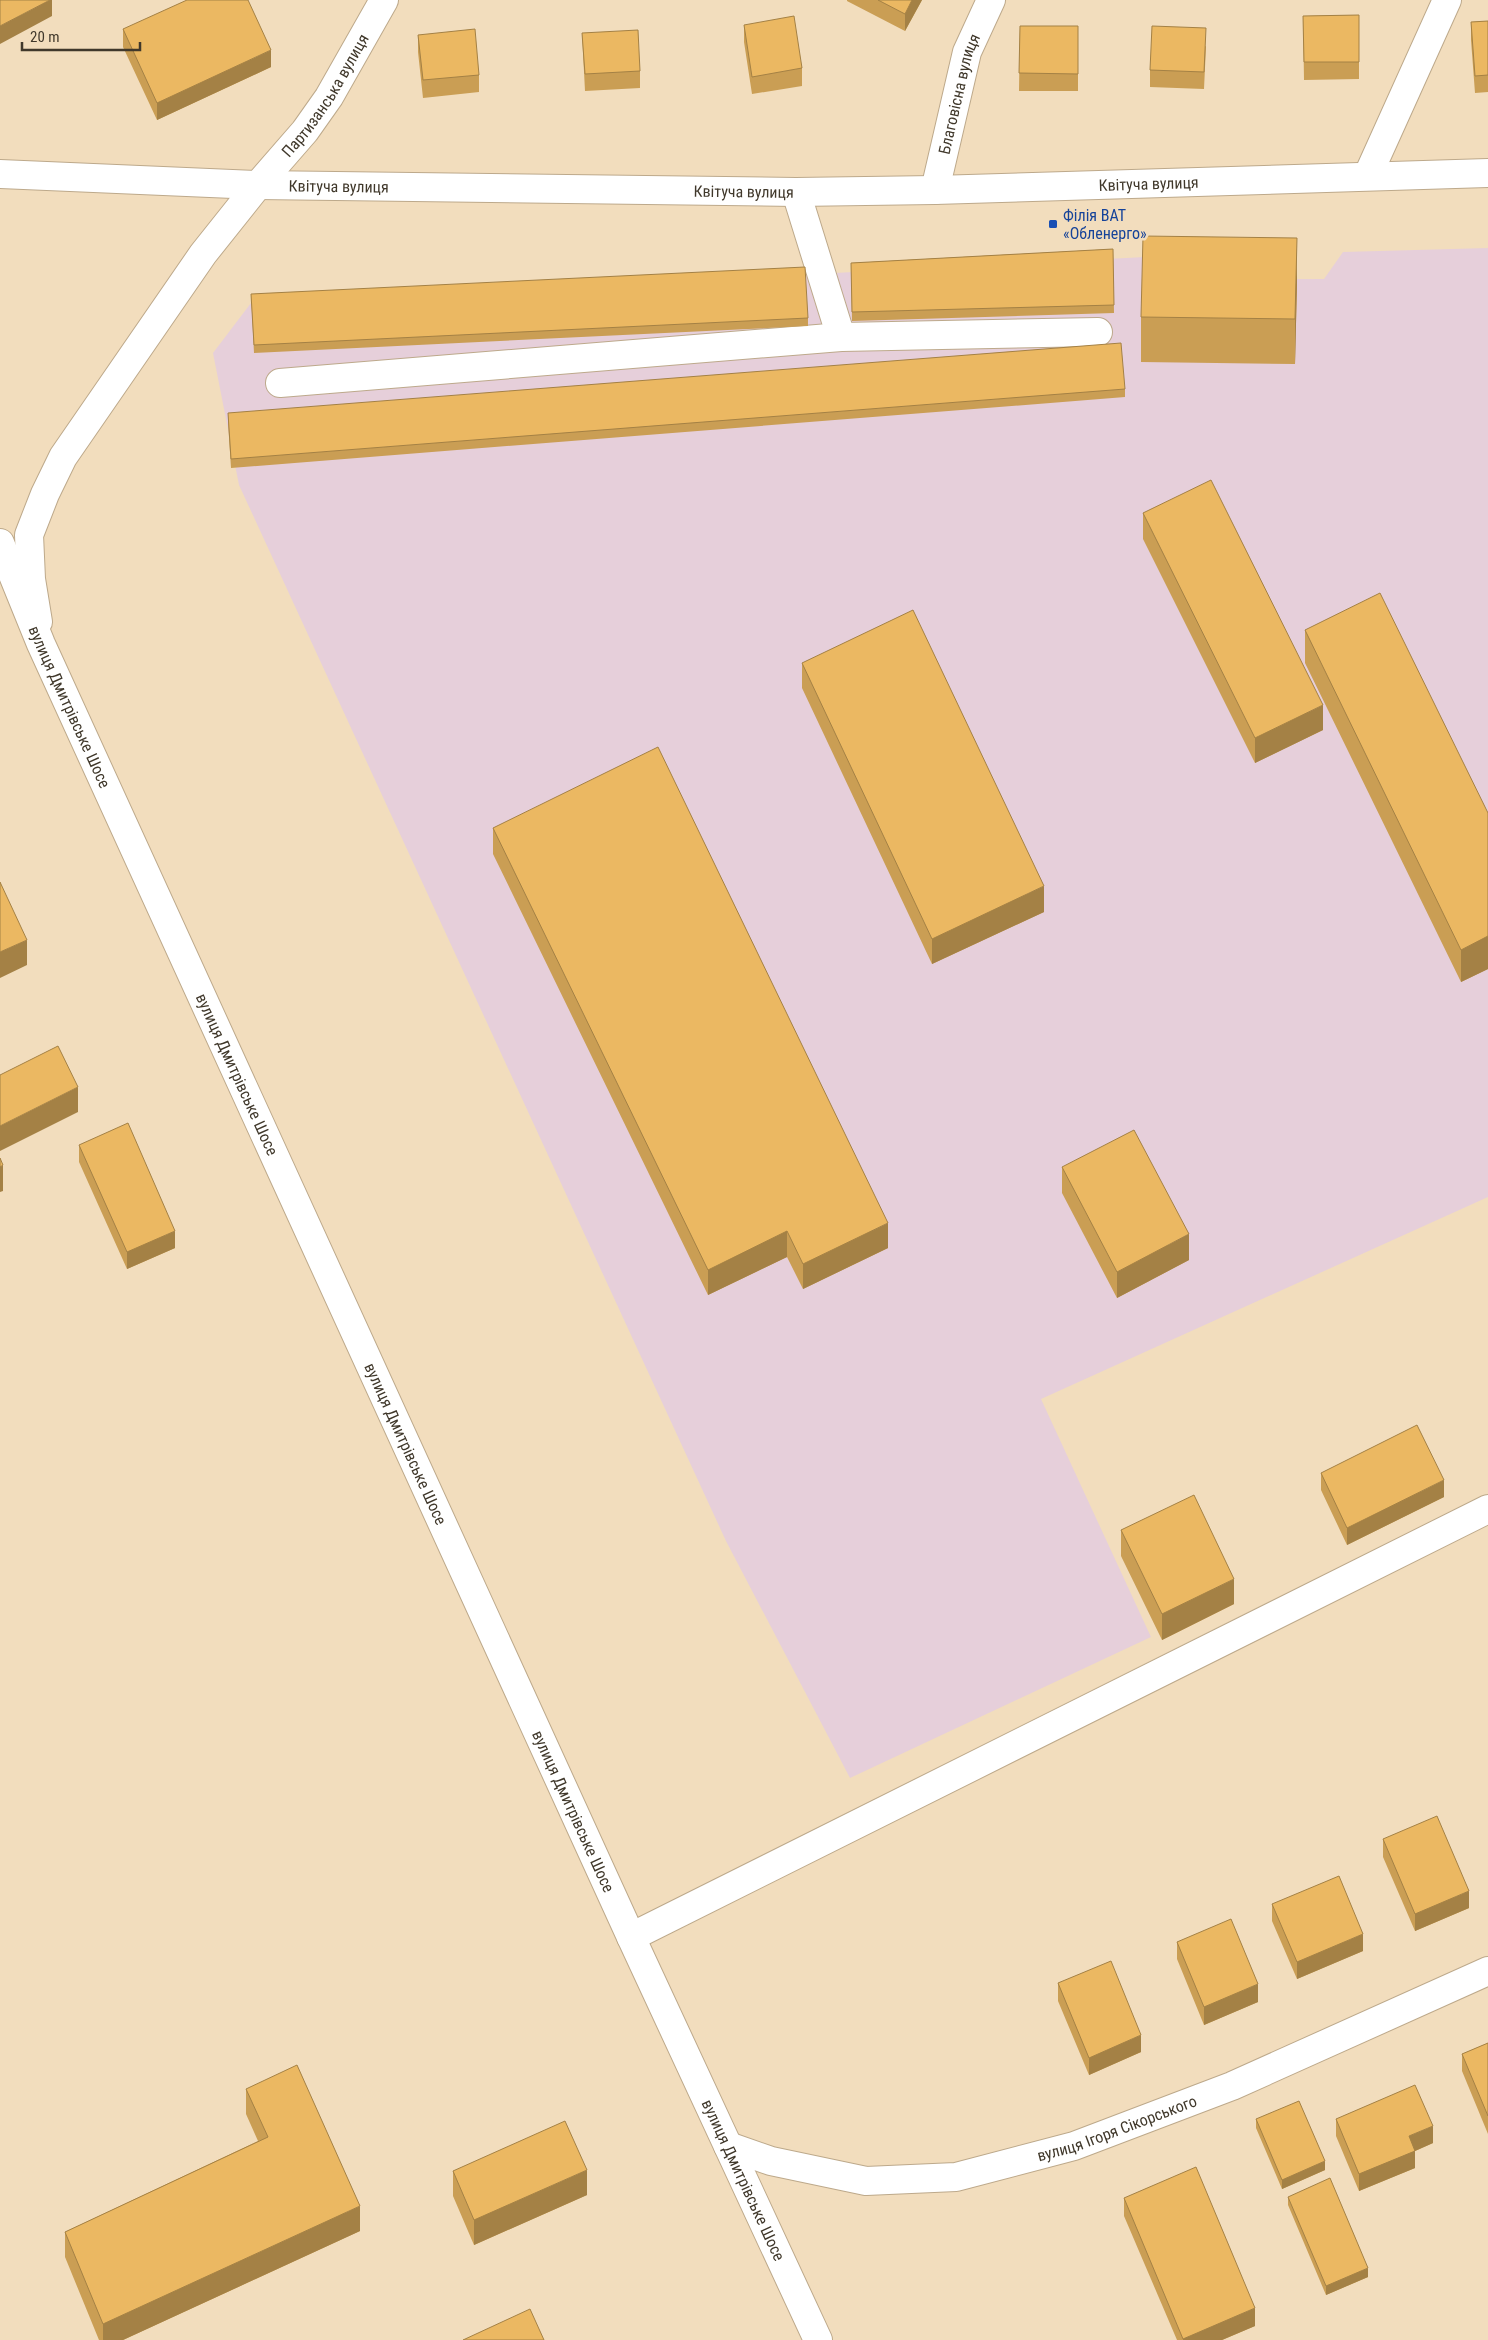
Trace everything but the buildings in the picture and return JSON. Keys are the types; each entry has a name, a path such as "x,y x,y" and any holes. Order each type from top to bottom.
{"street":[{"name":"Партизанська вулиця","path":"41,644 31,579 28,535 44,494 64,457 203,254 258,185 305,131 329,97 384,0"},
{"name":"Благовісна вулиця","path":"935,190 967,52 991,0"},
{"path":"1368,175 1447,0"},
{"name":"Квітуча вулиця","path":"0,174 258,185 796,192 935,190 1368,175 1488,173"},
{"path":"796,192 841,337"},
{"path":"280,384 841,337 1098,332"},
{"name":"вулиця Дмитрівське Шосе","path":"0,543 41,644 631,1937 818,2340"},
{"path":"631,1937 1488,1509"},
{"name":"вулиця Ігоря Сікорського","path":"728,2146 770,2161 866,2181 956,2177 1074,2146 1232,2086 1488,1971"}],"shaded area":[{"path":"1488,248 1488,1197 1041,1399 1151,1637 850,1778 726,1541 239,485 213,353 251,303 1145,257 1144,280 1324,279 1343,252"}],"place":[{"name":"Філія ВАТ «Обленерго»","path":"1053,224"}]}
